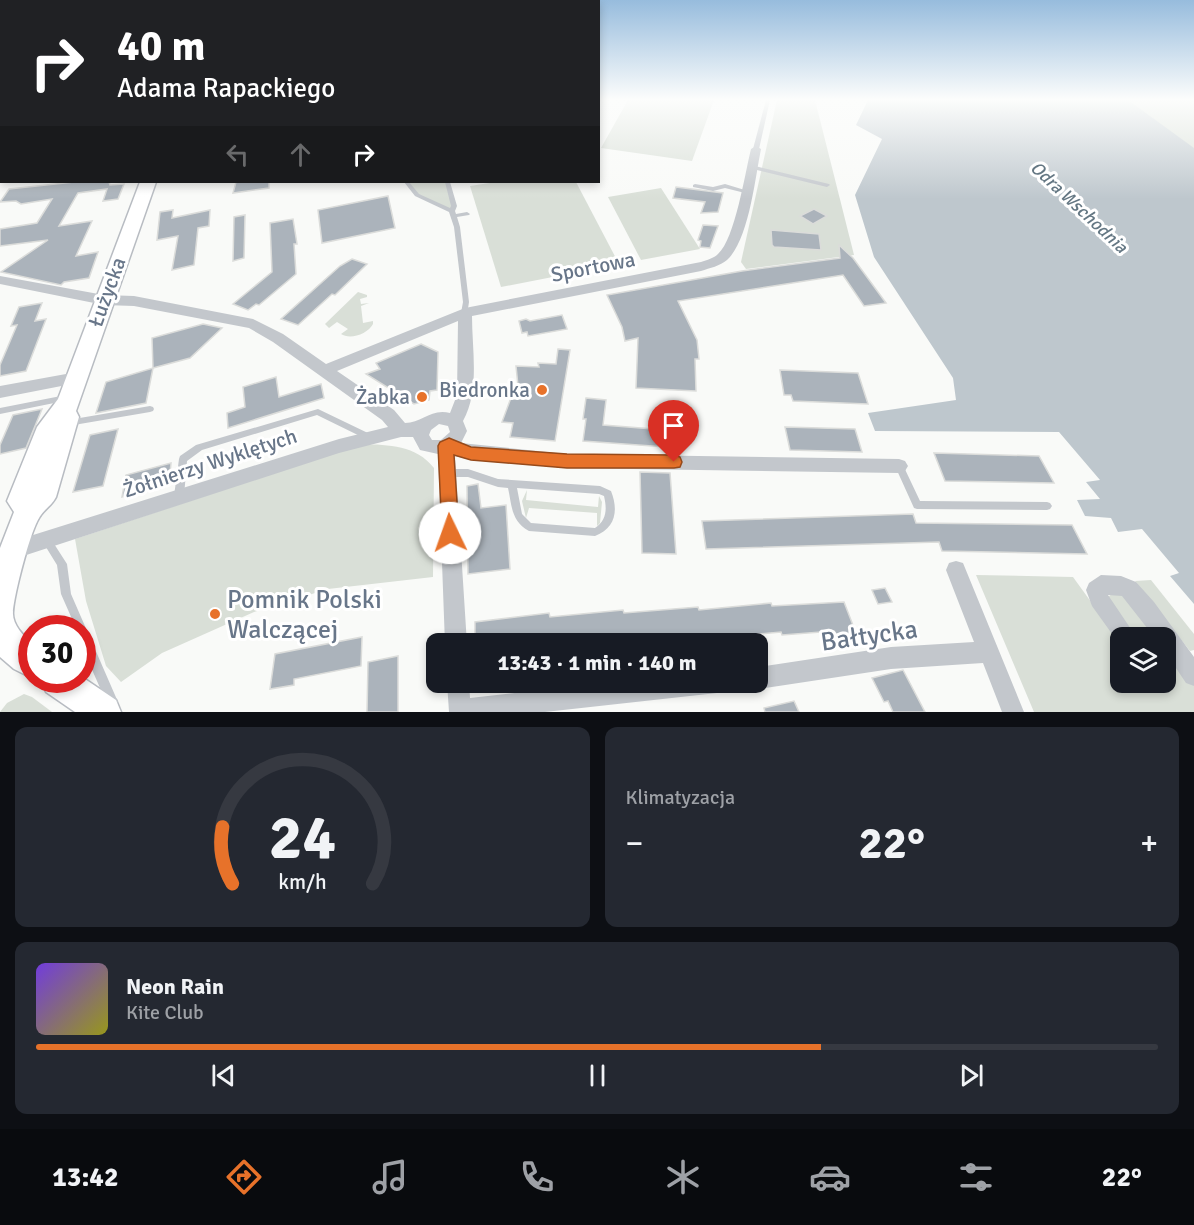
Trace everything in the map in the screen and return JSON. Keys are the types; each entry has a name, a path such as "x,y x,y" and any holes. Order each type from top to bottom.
{"street":[{"name":"Sportowa","path":"325,370 465,313 693,268 717,261 725,255 734,240 756,149"},
{"name":"Łużycka","path":"0,606 7,568 7,553 29,508 21,501 66,406 148,183"},
{"path":"0,280 104,300 134,301 253,324 278,338 388,415 401,430"},
{"path":"454,421 462,408 465,395 465,313"},
{"path":"0,392 66,406"},
{"path":"436,418 449,418 454,421 459,431 457,437 447,445 431,448 422,441 422,430 425,425 436,418"},
{"name":"Żołnierzy Wyklętych","path":"7,553 369,437 401,430 422,430"},
{"path":"447,445 471,453 567,461 899,466"},
{"path":"447,445 455,633"},
{"path":"956,570 1013,712"},
{"path":"1119,627 1099,599 1096,590 1101,585 1121,586 1129,589 1160,627"},
{"name":"Bałtycka","path":"768,676 891,658 988,652"},
{"path":"1176,656 1194,675"},
{"path":"77,693 104,712"},
{"path":"459,693 460,711 620,693"}],"lane":[{"path":"756,149 760,133"},
{"path":"751,167 827,185"},
{"path":"408,183 417,195 453,213 467,213"},
{"path":"447,183 454,206 453,213 466,302 465,313"},
{"path":"695,186 712,189 725,186 745,191"},
{"path":"0,411 66,406 150,409"},
{"path":"179,496 183,459 199,447 318,412 369,437"},
{"path":"899,466 917,505 1047,506"},
{"path":"448,473 468,473 498,483 600,490 608,494 610,501 608,525 603,530 595,532 529,527 518,516 512,484"},
{"path":"46,539 62,564 66,594 75,615"},
{"path":"96,664 116,712"}],"shaded area":[{"path":"609,133 702,133 692,161 601,148"},
{"path":"770,133 823,133 854,255 746,269 741,262"},
{"path":"1166,133 1194,133 1194,151"},
{"path":"407,183 448,183 454,206 452,211 417,195"},
{"path":"490,183 577,183 619,264 501,287 470,186"},
{"path":"661,188 700,249 641,260 608,197"},
{"path":"358,292 367,295 360,299 361,304 369,303 361,306 363,323 373,321 371,328 354,336 345,336 341,334 348,329 337,322 329,328 325,324"},
{"path":"362,444 392,446 410,451 427,460 434,468 433,577 328,589 254,612 162,653 121,682 106,666 96,634 96,615 90,615 86,601 75,539"},
{"path":"527,490 526,500 598,507 599,496 602,502 600,523 597,526 597,513 529,508 526,518 522,501"},
{"path":"976,575 1073,577 1110,628 1110,693 1176,693 1176,664 1194,686 1194,712 1034,712"},
{"path":"1151,580 1194,634 1194,650 1190,651 1176,633 1176,627 1171,627 1135,581"},
{"path":"1113,593 1122,594 1149,627 1128,627 1108,597"},
{"path":"24,694 32,697 52,712 0,712 7,703"}],"water":[{"name":"Odra Wschodnia","path":"871,133 1174,133 1194,148 1194,604 1170,576 1179,573 1142,529 1118,532 1111,518 1085,516 1077,500 1100,499 1086,482 1100,480 1059,432 875,431 868,413 956,400 953,378 874,257 855,195 882,139"}],"building":[{"path":"65,183 124,184 118,199 103,201 107,189 78,193 59,226 92,221 76,256 98,252 89,278 64,282 61,285 1,272 48,240 0,246 0,229 37,223 52,199 21,204 16,201 0,202 9,189"},
{"path":"236,183 269,183 269,188 233,193"},
{"path":"676,187 723,193 718,212 701,213 705,202 673,198"},
{"path":"388,196 395,228 322,243 318,210"},
{"path":"814,209 827,216 813,224 800,216"},
{"path":"173,210 172,218 210,210 209,226 198,228 194,265 172,270 178,236 157,240 160,212"},
{"path":"245,215 244,258 233,261 234,217"},
{"path":"293,219 297,244 294,244 296,274 259,305 256,304 248,310 233,304 272,272 270,223"},
{"path":"703,225 718,226 710,248 700,247 701,241 698,240"},
{"path":"771,230 819,234 821,250 774,247"},
{"path":"839,245 853,258 886,303 864,306 843,275 678,301 697,340 699,359 695,359 696,391 636,388 638,338 625,341 622,327 607,295 742,271 840,258"},
{"path":"352,259 367,264 335,295 332,294 298,325 281,319 340,266"},
{"path":"42,303 35,321 46,319 26,371 0,376 0,365 17,325 11,326 19,307"},
{"path":"562,315 567,329 528,336 527,332 522,333 519,321"},
{"path":"203,324 222,328 190,358 153,368 152,338"},
{"path":"421,344 438,352 437,390 430,391 429,400 414,404 366,374 380,369 376,363"},
{"name":"Biedronka","path":"558,349 570,350 555,441 510,437 513,423 502,422 512,395 519,396 516,366 539,367 538,363 556,364"},
{"path":"153,368 146,403 96,413 106,382"},
{"path":"780,370 858,373 868,404 793,401 791,395 784,395"},
{"path":"276,377 279,397 321,384 324,398 228,428 227,413 245,407 243,387"},
{"path":"586,398 606,400 603,425 666,430 666,447 583,441"},
{"path":"42,409 26,448 0,454 0,445 13,415"},
{"path":"785,427 855,429 862,452 790,450"},
{"path":"118,429 103,486 73,492 90,435"},
{"path":"934,453 1039,456 1054,483 945,481"},
{"path":"171,463 169,484 122,497 126,475"},
{"path":"640,472 670,473 676,554 642,553"},
{"path":"478,484 481,508 506,505 510,569 468,574 467,486"},
{"path":"913,514 916,523 1072,525 1087,554 942,551 939,542 706,549 702,521"},
{"path":"885,588 892,602 878,604 872,590"},
{"path":"844,602 856,633 836,634 834,631 782,635 781,632 475,633 475,622 549,613 550,617 623,610 624,613 698,607 699,610 771,603 772,606"},
{"path":"362,637 361,666 294,679 294,685 270,689 275,654"},
{"path":"398,656 398,712 367,712 368,662"},
{"path":"903,670 925,712 893,712 888,701 884,702 872,678"},
{"path":"794,701 799,712 765,712 764,708"}],"place":[{"name":"Biedronka","path":"542,390"},
{"name":"Żabka","path":"422,397"},
{"name":"Pomnik Polski Walczącej","path":"215,614"}],"route":[{"path":"450,533 446,446 449,444 458,450 471,453 567,461 674,462"}]}
